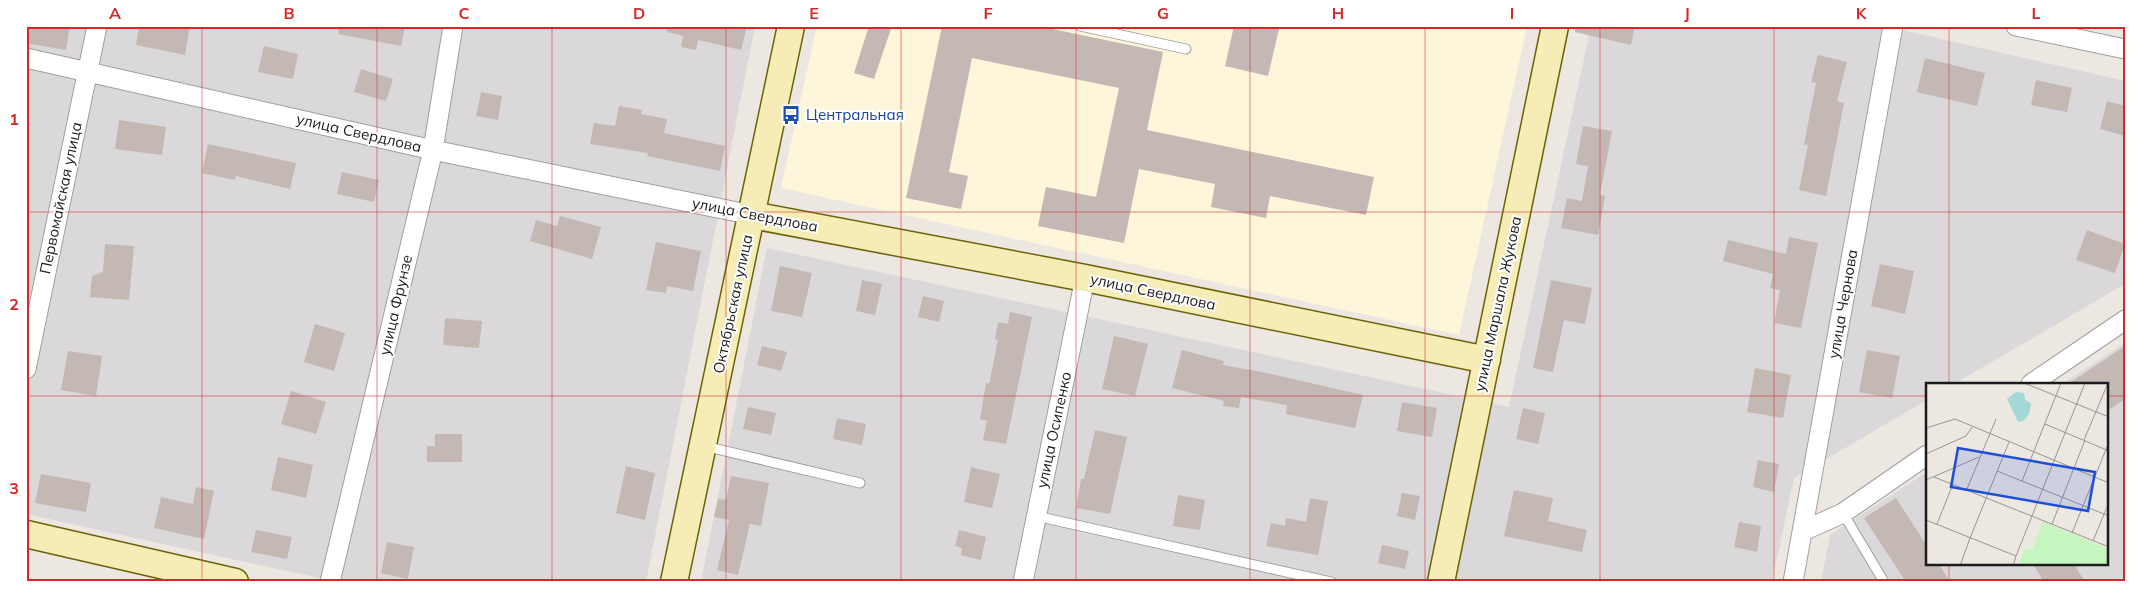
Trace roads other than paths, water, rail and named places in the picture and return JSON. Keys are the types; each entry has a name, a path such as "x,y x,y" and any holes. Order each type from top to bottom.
{"street":[{"name":"Первомайская улица","path":"26,369 96,26"},
{"name":"улица Фрунзе","path":"330,582 433,150 453,26"},
{"name":"Октябрьская улица","path":"674,582 791,26"},
{"name":"улица Маршала Жукова","path":"1441,582 1555,26"},
{"name":"улица Чернова","path":"1792,582 1803,530 1893,26"},
{"path":"2016,26 2125,49"},
{"name":"улица Свердлова","path":"26,58 433,150 752,215 1085,278 1487,360"},
{"name":"улица Осипенко","path":"1022,582 1085,278"},
{"path":"2032,383 2125,320"},
{"path":"1803,530 1843,513 1926,456"},
{"path":"26,534 235,582"}],"lane":[{"path":"1080,26 1186,49"},
{"path":"703,446 860,483"},
{"path":"1843,513 1884,582"},
{"path":"1036,516 1331,582"}],"place":[{"name":"Центральная","path":"791,115"}]}
